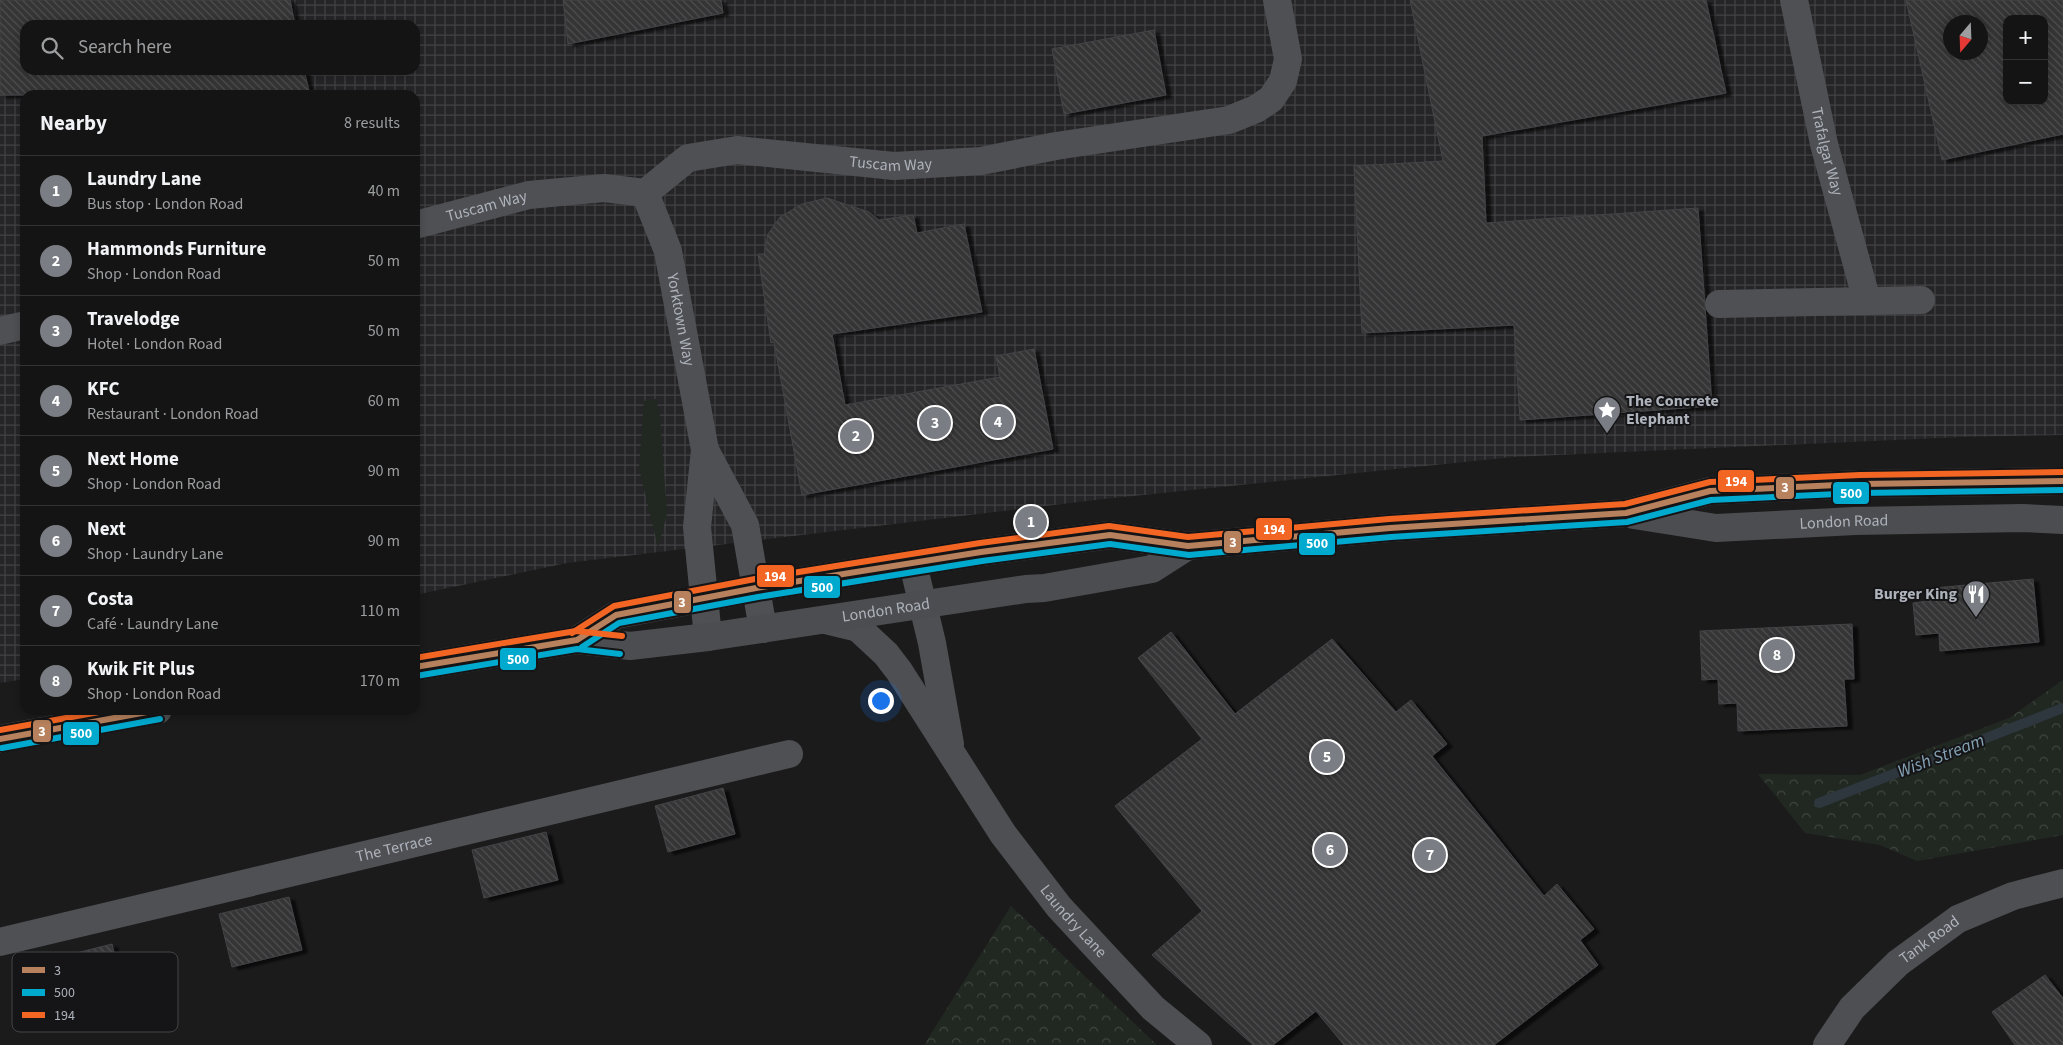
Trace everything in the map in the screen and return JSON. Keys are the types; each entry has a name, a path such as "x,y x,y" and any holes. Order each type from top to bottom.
{"main road":[{"name":"London Road","path":"577,640 616,615 756,588 981,552 1110,535 1188,546 1390,528 1626,513 1710,491 1860,484 2063,480"},
{"name":"London Road","path":"1626,513 1716,528 1865,521 2022,518 2063,520"},
{"name":"London Road","path":"420,666 577,640 630,646 708,637 1026,589 1044,588 1152,569 1188,546"},
{"path":"0,739 97,715"}],"street":[{"name":"Tuscam Way","path":"420,224 529,195 604,188 645,193 688,158 737,150 894,166 980,161 1056,146 1229,120 1256,109 1271,99 1283,81 1288,58 1277,0"},
{"name":"Trafalgar Way","path":"1794,0 1824,144 1867,301"},
{"name":"Yorktown Way","path":"645,193 668,251 705,450 697,527 708,637"},
{"path":"1719,304 1920,300"},
{"path":"0,331 20,326"},
{"name":"Yorktown Way","path":"705,450 745,526 763,629"},
{"name":"Laundry Lane","path":"913,564 924,605 952,753"},
{"name":"Laundry Lane","path":"825,620 858,628 886,654 1003,834 1059,907 1153,1008 1198,1045"},
{"name":"The Terrace","path":"0,942 789,754"},
{"name":"Tank Road","path":"1827,1045 1852,1008 1898,963 1958,919 2013,896 2063,883"}],"shaded area":[{"path":"0,0 2063,0 2063,435 1962,437 1513,457 1104,499 567,563 420,594 420,90 20,90 20,680 0,683"}],"green space":[{"path":"656,399 660,416 667,514 658,547 639,468 644,401"},
{"path":"2063,680 2063,835 1917,861 1880,845 1805,833 1758,774 1860,775 2009,718"},
{"path":"1011,906 1157,1045 924,1045"}],"building":[{"path":"0,0 290,0 294,20 20,20 20,75 305,75 309,90 20,90 20,95 0,95"},
{"path":"563,0 721,0 723,13 568,44"},
{"path":"1410,0 1706,0 1726,93 1482,136 1486,223 1698,208 1712,406 1520,420 1514,325 1362,333 1354,166 1443,161"},
{"path":"1906,0 2063,0 2063,134 1942,160"},
{"path":"1154,30 1166,95 1064,114 1052,49"},
{"path":"827,198 869,212 879,220 913,215 917,233 964,224 982,312 832,334 845,405 1000,377 996,356 1034,349 1053,449 802,495 774,342 771,343 758,254 764,254 768,234 780,217 802,204"},
{"name":"Burger King","path":"2033,579 2039,642 1940,651 1939,633 1916,635 1913,603 1935,600 1934,588"},
{"path":"1852,624 1854,679 1844,679 1847,726 1738,731 1737,703 1719,704 1718,679 1702,680 1700,631"},
{"path":"1171,632 1235,714 1332,639 1396,712 1411,700 1447,744 1432,756 1544,896 1557,884 1594,929 1580,940 1598,965 1494,1045 1344,1045 1316,1011 1273,1045 1253,1045 1152,955 1202,911 1115,806 1202,739 1138,658"},
{"path":"723,788 735,834 668,852 655,806"},
{"path":"546,832 558,880 484,898 472,850"},
{"path":"289,897 302,950 232,967 219,914"},
{"path":"112,944 114,952 80,952"},
{"path":"2045,975 2063,998 2063,1045 2015,1045 1992,1012"}],"waterway":[{"name":"Wish Stream","path":"1819,803 2063,708"}],"transit line":[{"name":"194","path":"572,633 614,606 755,579 980,543 1109,526 1188,537 1389,519 1625,504 1710,482 1860,475 2063,472"},
{"name":"3","path":"420,666 577,640 616,615 756,588 981,552 1110,535 1188,546 1390,528 1626,513 1710,491 1860,484 2063,481"},
{"name":"500","path":"582,647 619,623 758,597 982,561 1110,544 1189,555 1391,537 1627,522 1711,500 1860,493 2063,490"},
{"name":"194","path":"420,657 576,631 622,636"},
{"name":"500","path":"420,675 577,649 620,654"},
{"name":"194","path":"0,730 82,715"},
{"name":"3","path":"0,739 131,715"},
{"name":"500","path":"2,748 160,719"}],"place":[{"name":"KFC","path":"998,422"},
{"name":"Travelodge","path":"935,423"},
{"name":"The Concrete Elephant","path":"1607,434"},
{"name":"Hammonds Furniture","path":"856,436"},
{"name":"Laundry Lane","path":"1031,522"},
{"name":"Burger King","path":"1976,618"},
{"name":"Kwik Fit Plus","path":"1777,655"},
{"name":"Next Home","path":"1327,757"},
{"name":"Next","path":"1330,850"},
{"name":"Costa","path":"1430,855"}]}
